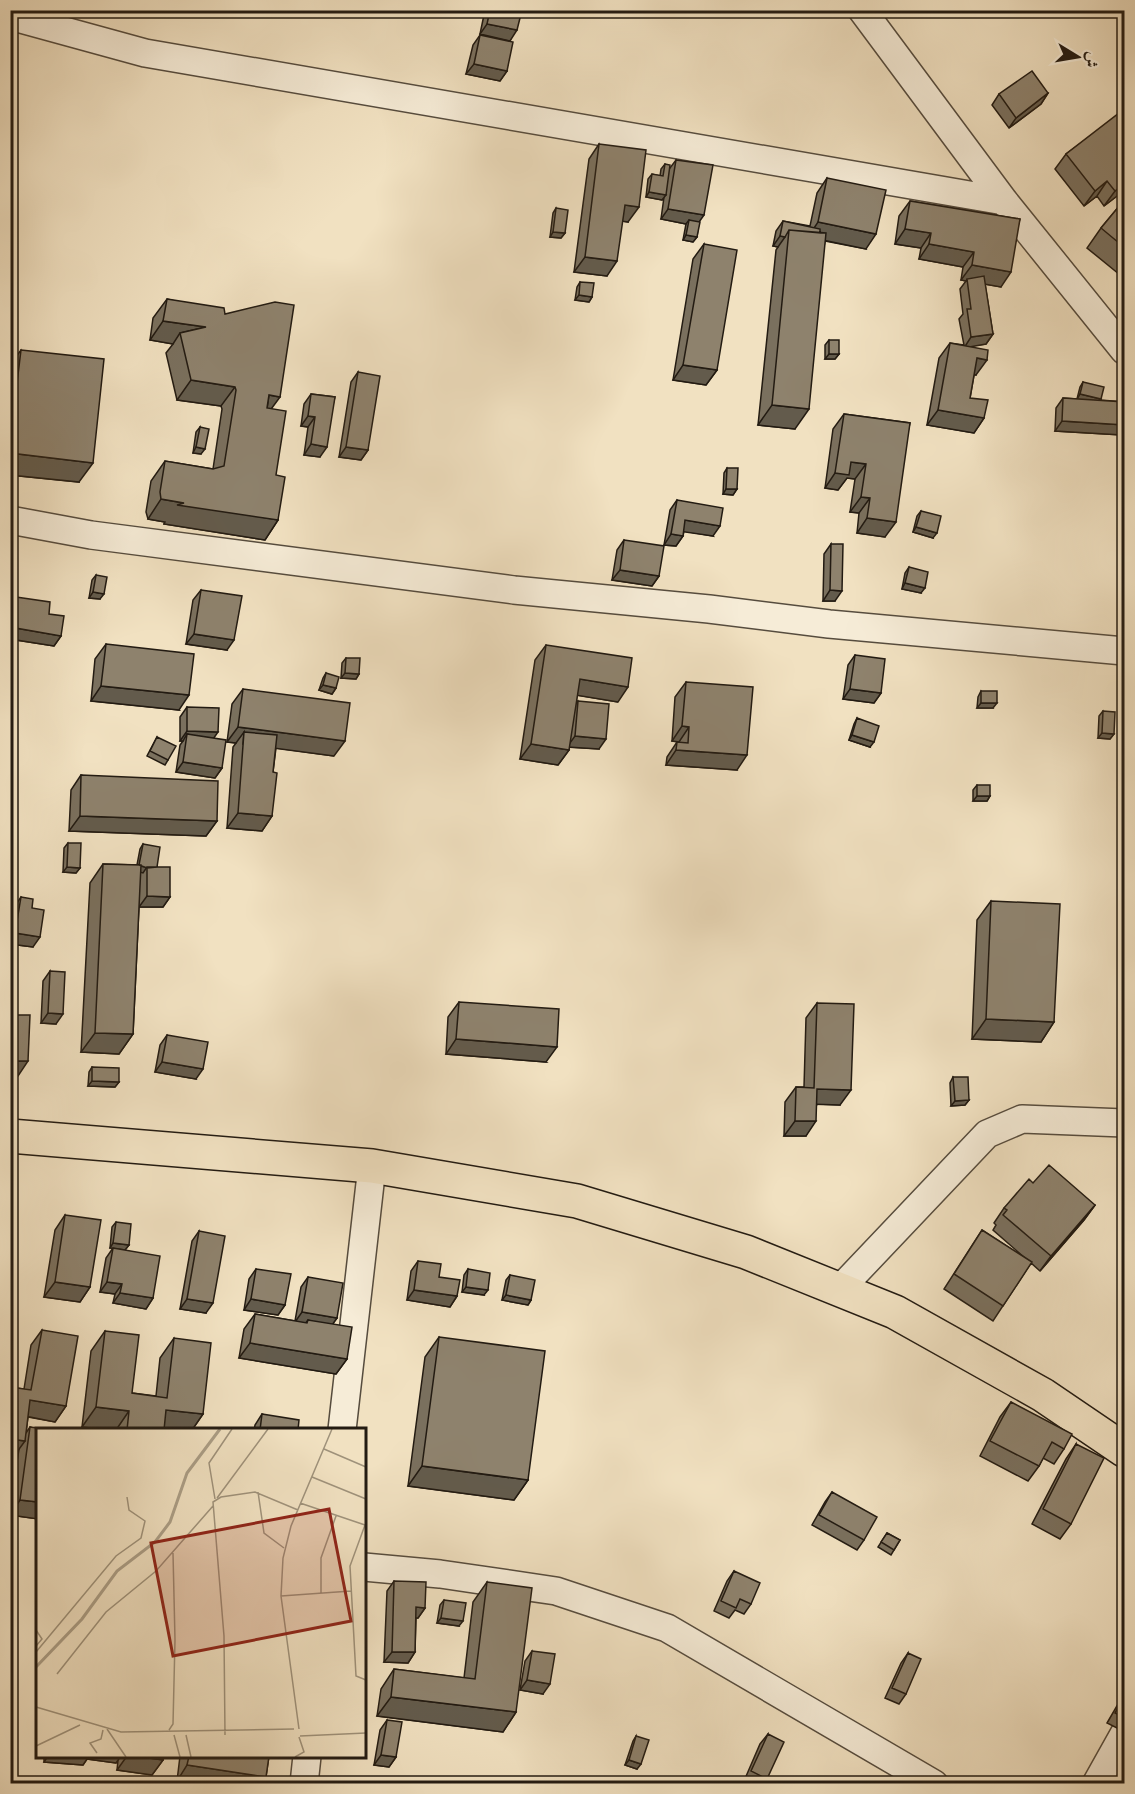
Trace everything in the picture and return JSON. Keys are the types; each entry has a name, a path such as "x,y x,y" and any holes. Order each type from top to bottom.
{"main road":[{"path":"10,1136 372,1166 577,1200 746,1252 895,1312 1043,1395 1125,1450"}],"street":[{"path":"862,10 1004,201 1125,350"},
{"path":"10,16 145,52 1004,201"},
{"path":"10,520 92,535 514,590 709,609 829,624 1125,651"},
{"path":"839,1290 987,1134 1022,1119 1125,1123"},
{"path":"342,1428 372,1166"},
{"path":"366,1567 440,1574 556,1591 667,1628 934,1784"},
{"path":"1096,1784 1125,1734"},
{"path":"304,1784 307,1758"}],"building":[{"path":"490,10 522,10 517,30 487,24"},
{"path":"480,35 513,42 507,71 474,64"},
{"path":"1032,71 1048,93 1016,118 999,94"},
{"path":"1123,110 1125,111 1125,183 1115,191 1107,181 1095,191 1066,154"},
{"path":"599,144 646,150 639,207 625,205 617,261 585,257"},
{"path":"676,160 713,165 704,215 668,209"},
{"path":"665,164 670,165 666,195 649,192 652,174 663,176"},
{"path":"827,178 886,190 876,234 818,222"},
{"path":"1125,199 1125,248 1101,228"},
{"path":"910,201 1020,219 1011,272 972,265 974,252 929,244 931,233 905,229"},
{"path":"556,208 568,210 565,233 553,232"},
{"path":"689,220 700,222 697,237 686,235"},
{"path":"783,221 820,229 820,233 789,230 785,237 780,236"},
{"path":"789,230 826,233 809,409 772,405"},
{"path":"704,244 737,250 717,370 683,365"},
{"path":"984,276 993,334 971,337 967,309 971,309 967,279"},
{"path":"580,282 594,283 592,297 579,295"},
{"path":"167,299 224,308 225,314 275,302 294,305 280,397 269,395 267,408 286,411 276,475 285,477 278,520 177,505 184,503 161,499 165,461 213,469 224,466 236,390 235,387 191,380 180,333 206,327 163,321"},
{"path":"829,340 839,340 839,354 829,354"},
{"path":"950,343 988,350 987,360 977,358 970,398 988,400 984,418 938,410"},
{"path":"21,350 104,359 93,463 10,453"},
{"path":"358,372 380,376 368,450 346,447"},
{"path":"1083,382 1104,387 1101,399 1080,394"},
{"path":"311,394 335,397 327,447 311,444 315,417 308,416"},
{"path":"1063,398 1125,402 1125,425 1062,421"},
{"path":"844,414 910,423 896,522 867,518 870,498 861,497 866,464 851,462 849,475 835,473"},
{"path":"200,427 209,429 205,449 196,447"},
{"path":"727,468 738,468 737,489 726,489"},
{"path":"677,500 723,508 720,526 685,520 683,536 671,534"},
{"path":"921,511 941,516 937,533 916,527"},
{"path":"624,540 664,546 659,576 620,570"},
{"path":"831,544 843,544 842,591 830,590"},
{"path":"909,567 928,572 925,588 905,583"},
{"path":"96,575 107,577 104,594 93,592"},
{"path":"201,590 242,596 234,640 194,634"},
{"path":"16,597 50,602 49,614 64,616 61,636 10,627 10,604 15,605"},
{"path":"106,644 194,654 189,695 101,686"},
{"path":"546,645 632,658 628,687 580,679 569,750 531,744"},
{"path":"855,655 885,659 881,693 850,689"},
{"path":"346,658 360,658 359,674 345,673"},
{"path":"326,673 339,677 336,688 323,685"},
{"path":"686,682 753,687 747,755 676,750 677,742 688,743 689,727 682,726"},
{"path":"243,689 350,703 345,741 238,727"},
{"path":"981,691 997,691 997,703 981,703"},
{"path":"578,701 609,704 606,739 575,736"},
{"path":"187,707 219,708 218,732 187,731"},
{"path":"1103,711 1115,712 1114,734 1102,733"},
{"path":"857,718 879,726 874,742 852,735"},
{"path":"244,732 277,735 273,772 277,773 272,816 238,813"},
{"path":"187,734 226,740 222,768 183,762"},
{"path":"157,737 176,746 168,760 150,751"},
{"path":"81,775 218,781 217,821 80,816"},
{"path":"977,785 990,785 990,796 977,796"},
{"path":"68,843 81,843 80,868 67,867"},
{"path":"143,844 160,847 157,867 147,868 139,865"},
{"path":"103,864 141,865 133,1034 95,1033"},
{"path":"147,867 170,867 170,897 147,896"},
{"path":"10,885 17,885 16,929 10,929"},
{"path":"21,897 33,899 32,908 44,910 40,937 15,933"},
{"path":"991,901 1060,904 1054,1022 986,1019"},
{"path":"50,971 65,972 63,1014 48,1013"},
{"path":"459,1002 559,1009 557,1047 456,1039"},
{"path":"817,1003 854,1004 851,1090 817,1089 816,1121 795,1121 796,1087 814,1088"},
{"path":"10,1015 30,1015 28,1061 10,1061"},
{"path":"167,1035 208,1042 203,1069 162,1062"},
{"path":"92,1067 119,1068 119,1082 92,1081"},
{"path":"953,1077 968,1077 969,1100 955,1101"},
{"path":"1049,1165 1095,1205 1051,1256 1003,1215 1007,1210 1004,1208 1029,1179 1033,1183"},
{"path":"65,1215 101,1220 90,1287 55,1282"},
{"path":"116,1222 131,1224 129,1245 113,1243"},
{"path":"982,1230 1032,1262 1003,1306 954,1274"},
{"path":"199,1231 225,1236 213,1303 187,1299"},
{"path":"113,1248 160,1256 153,1298 120,1293 122,1284 107,1282"},
{"path":"418,1261 441,1264 439,1277 460,1280 457,1296 414,1290"},
{"path":"256,1269 291,1274 285,1305 251,1299"},
{"path":"468,1269 490,1273 488,1290 466,1287"},
{"path":"510,1275 535,1280 531,1300 506,1295"},
{"path":"308,1277 343,1283 337,1318 302,1312"},
{"path":"255,1314 307,1323 308,1320 352,1327 347,1359 250,1343"},
{"path":"42,1330 78,1336 66,1406 30,1400 25,1441 10,1439 10,1387 31,1390"},
{"path":"105,1331 139,1335 132,1393 167,1398 174,1338 211,1343 203,1414 166,1410 164,1428 127,1428 129,1411 96,1407"},
{"path":"439,1337 545,1351 528,1480 422,1466"},
{"path":"1011,1402 1072,1434 1064,1449 1052,1442 1039,1466 990,1441"},
{"path":"262,1414 299,1420 298,1428 260,1428"},
{"path":"30,1427 37,1428 36,1502 20,1500"},
{"path":"1076,1444 1104,1458 1071,1524 1043,1509"},
{"path":"832,1492 877,1517 864,1540 819,1515"},
{"path":"887,1533 900,1540 894,1550 881,1542"},
{"path":"734,1571 760,1583 751,1604 740,1599 736,1608 721,1601"},
{"path":"394,1581 426,1582 425,1608 416,1607 415,1652 392,1652"},
{"path":"487,1582 532,1588 516,1712 391,1697 394,1669 475,1679"},
{"path":"444,1600 466,1603 463,1621 441,1618"},
{"path":"532,1651 555,1654 550,1684 527,1680"},
{"path":"908,1653 921,1659 906,1694 892,1688"},
{"path":"1125,1695 1125,1718 1115,1713"},
{"path":"387,1720 402,1722 396,1757 381,1755"},
{"path":"768,1734 784,1742 767,1779 751,1771"},
{"path":"636,1736 649,1740 641,1764 629,1760"},
{"path":"189,1758 269,1758 266,1777 187,1765"}]}
